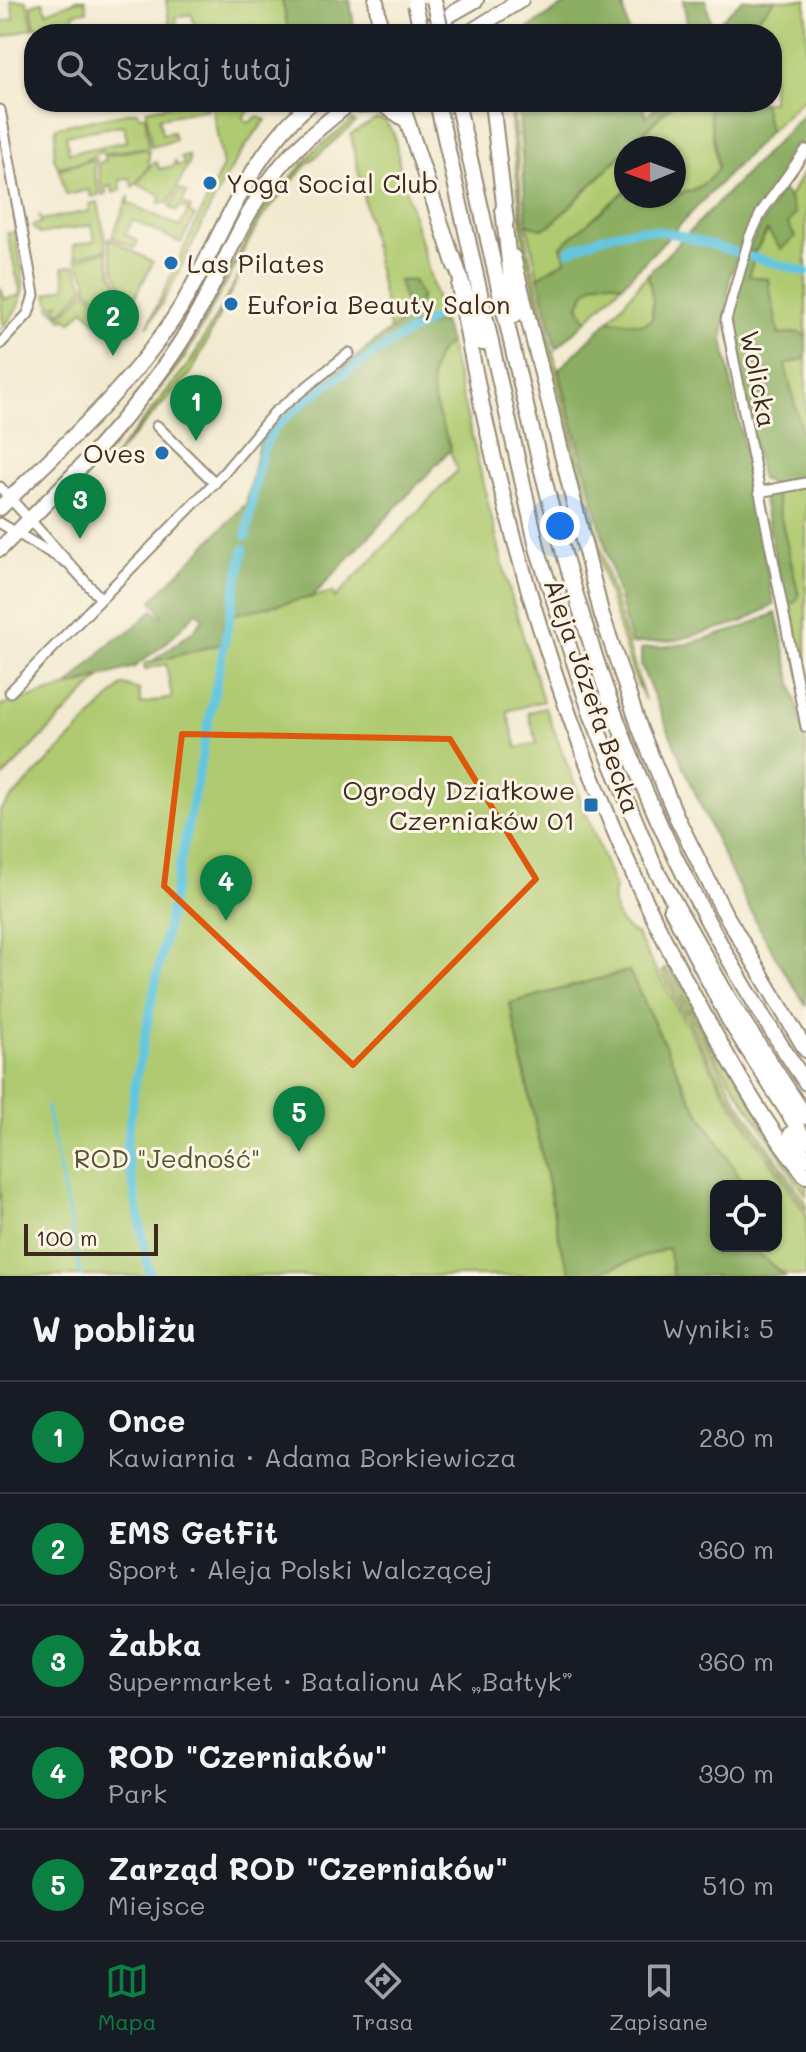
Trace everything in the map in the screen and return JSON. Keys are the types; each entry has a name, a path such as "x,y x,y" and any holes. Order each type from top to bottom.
{"main road":[{"path":"376,0 380,24"},
{"path":"434,0 440,24"},
{"path":"436,24 477,0 483,24"},
{"path":"490,24 521,0"},
{"path":"415,2 418,24"},
{"path":"3,498 93,415 155,345 200,274 246,182 276,137 302,112"},
{"path":"0,549 96,452 157,377 181,342 237,235 280,167 339,112"},
{"path":"397,112 408,122"},
{"name":"Aleja Józefa Becka","path":"404,112 453,256 474,367 540,629 599,796 645,902 692,993 754,1099 806,1176"},
{"name":"Aleja Józefa Becka","path":"439,112 501,394 558,620 611,769 656,870 732,1004 806,1117"},
{"name":"Aleja Józefa Becka","path":"459,112 582,615 629,749 663,830 707,919 806,1083"},
{"name":"Aleja Józefa Becka","path":"493,112 503,209 583,545 601,612 640,729 677,818 723,910 751,963 806,1050"},
{"path":"503,209 521,371"},
{"path":"453,256 501,394"},
{"path":"656,870 681,934 806,1159"},
{"path":"758,1069 806,1141"}],"street":[{"path":"0,110 34,295 28,314 0,344"},
{"name":"Wolicka","path":"806,150 762,211 750,236 726,320 806,727"},
{"path":"10,692 215,483 274,413 349,353"},
{"path":"157,426 215,483"},
{"path":"759,492 806,483"},
{"path":"3,498 31,519 101,599"},
{"path":"0,523 66,562"}],"highlighted area":[{"path":"182,734 450,739 536,879 353,1065 164,886"}],"green space":[{"path":"11,0 27,1 32,24 24,24 24,31 0,38 0,22 14,19"},
{"path":"77,0 85,0 87,11 73,13 74,20 34,24 31,5 43,2 47,12"},
{"path":"166,0 282,0 287,24 194,24 191,14 176,17 177,24 170,24"},
{"path":"282,0 350,0 354,24 287,24"},
{"path":"572,0 622,0 627,24 535,24"},
{"path":"683,0 706,0 711,24 687,24"},
{"path":"742,0 775,0 752,24 717,24"},
{"path":"775,0 806,0 806,96 769,132 765,112 782,112 782,24 752,24"},
{"path":"138,112 145,116 149,147 102,154 102,146 127,141 124,125 66,135 69,153 99,147 99,153 82,162 58,167 54,158 56,127"},
{"path":"146,112 192,112 159,118 162,134 173,132 175,140 152,147"},
{"path":"213,112 248,112 243,118 248,123 257,117 266,120 231,169 147,327 223,166"},
{"path":"510,112 513,112 530,258 610,585 645,700 633,674 606,586 524,249"},
{"path":"519,112 645,112 646,116 651,112 664,112 640,136 614,136 614,162 551,225 542,229 527,224"},
{"path":"664,112 709,112 718,168 710,179 687,191 686,136 641,136"},
{"path":"709,112 765,112 769,132 622,285 607,281 595,283 586,291 579,305 586,321 556,349 538,277 566,260 561,246 614,200 614,208 686,208 686,192 710,179 718,168"},
{"path":"806,112 806,144 762,205 730,277 723,339 774,605 742,622 677,640 631,644 559,369 609,320 644,324 652,319 653,300 648,274"},
{"path":"376,119 385,121 394,134 401,172 444,325 416,331 399,281 410,318 390,330 351,134"},
{"path":"353,120 355,123 305,166 261,219 186,356 111,449 55,507 52,504 108,448 187,349 261,212 315,150"},
{"path":"149,150 149,166 133,187 130,178 120,179 121,190 113,193 112,186 106,187 106,194 102,195 98,163 105,161 105,156"},
{"path":"189,156 189,164 169,203 159,203 162,196 137,184 153,163 157,162 159,169 174,166 175,160 177,166 185,164 181,157"},
{"path":"96,159 94,168 99,195 91,197 89,190 66,195 59,169"},
{"path":"614,163 614,200 561,246 566,260 538,277 527,224 551,225"},
{"path":"806,169 806,477 772,486 769,485 741,339 745,258 747,250 755,252"},
{"path":"180,189 187,193 182,202 191,208 189,213 195,216 181,243 133,220 125,234 138,241 135,248 112,237 129,196 129,203 180,227 188,210 180,206 177,211 170,208"},
{"path":"781,190 788,196 795,214 788,224 795,237 781,249 767,230 755,252 747,250"},
{"path":"98,202 107,249 76,257 73,245 95,241 92,225 39,234 38,230 34,230 33,225 41,223 39,214 41,220 90,211 89,204"},
{"path":"15,232 23,273 22,296 11,318 0,330 3,326 0,287 5,299 21,295 7,233"},
{"path":"108,238 153,262 127,314 123,311 128,295 115,272"},
{"path":"107,251 112,274 125,294 118,315 103,308 104,305 87,288 87,279 76,260"},
{"path":"745,258 753,260 749,276 768,279 779,335 798,332 806,336 806,358 785,365 806,448 806,478 772,485 761,479 728,320"},
{"path":"75,265 85,287 61,313 56,307 60,302 54,306 47,294 66,287 63,267"},
{"path":"648,274 653,301 652,319 644,324 609,320"},
{"path":"239,275 192,372 113,458 191,361"},
{"path":"413,280 421,296 411,322 415,331 437,323 444,325 449,343 433,366 431,380 436,408 451,449 312,597 226,616 220,644 150,663 194,630 203,619 197,611 165,644 134,667 67,687 114,639 125,635 153,610 159,617 162,615 152,600 246,504 259,443 270,426 409,318 399,281"},
{"path":"609,280 622,285 586,321 579,306 584,295 590,287"},
{"path":"86,291 100,305 99,309 117,318 111,329 99,325 84,309 71,322 66,317 63,320 49,306 62,315"},
{"name":"ROD \"Jedność\"","path":"449,343 509,589 543,701 507,711 517,748 537,743 528,713 545,707 615,888 614,902 620,921 636,934 725,1093 806,1214 806,1276 776,1270 759,1254 782,1252 782,1180 741,1180 691,1099 628,971 510,1003 561,1247 572,1276 0,1276 0,810 123,685 139,690 141,704 172,698 166,664 145,669 144,664 220,644 226,616 333,592 335,598 457,471 440,422 432,386 438,355"},
{"path":"806,485 806,704 785,604 794,602 799,596 775,492"},
{"path":"775,492 799,597 794,603 785,604 762,495"},
{"path":"776,613 806,744 806,1005 757,924 736,882 641,666 641,649 687,644 739,629"},
{"path":"99,679 0,780 0,706"},
{"path":"670,961 770,1132 806,1184 806,1195 720,1064 668,966"},
{"path":"665,968 735,1097 806,1202 806,1209 724,1087 662,973"},
{"path":"629,971 691,1099 741,1180 710,1180 710,1252 758,1252 785,1276 673,1276 668,1248 588,1276 572,1276 561,1247 510,1003"},
{"path":"669,1248 673,1276 588,1276"}],"waterway":[{"path":"569,251 616,233 652,230 735,252"},
{"path":"752,257 806,272"},
{"path":"246,536 261,457 271,434 281,422 346,372 433,319"},
{"path":"222,654 244,549"},
{"path":"203,748 222,656"},
{"path":"150,1010 203,752"},
{"path":"137,1075 150,1011"},
{"path":"136,1079 126,1147 150,1276"},
{"path":"47,1107 81,1276"}],"place":[{"name":"Yoga Social Club","path":"210,183"},
{"name":"Las Pilates","path":"171,263"},
{"name":"Euforia Beauty Salon","path":"231,304"},
{"name":"EMS GetFit","path":"113,356"},
{"name":"Once","path":"196,441"},
{"name":"Oves","path":"162,453"},
{"name":"Żabka","path":"80,539"},
{"name":"Ogrody Działkowe Czerniaków 01","path":"591,805"},
{"name":"ROD \"Czerniaków\"","path":"226,921"},
{"name":"Zarząd ROD \"Czerniaków\"","path":"299,1152"}]}
